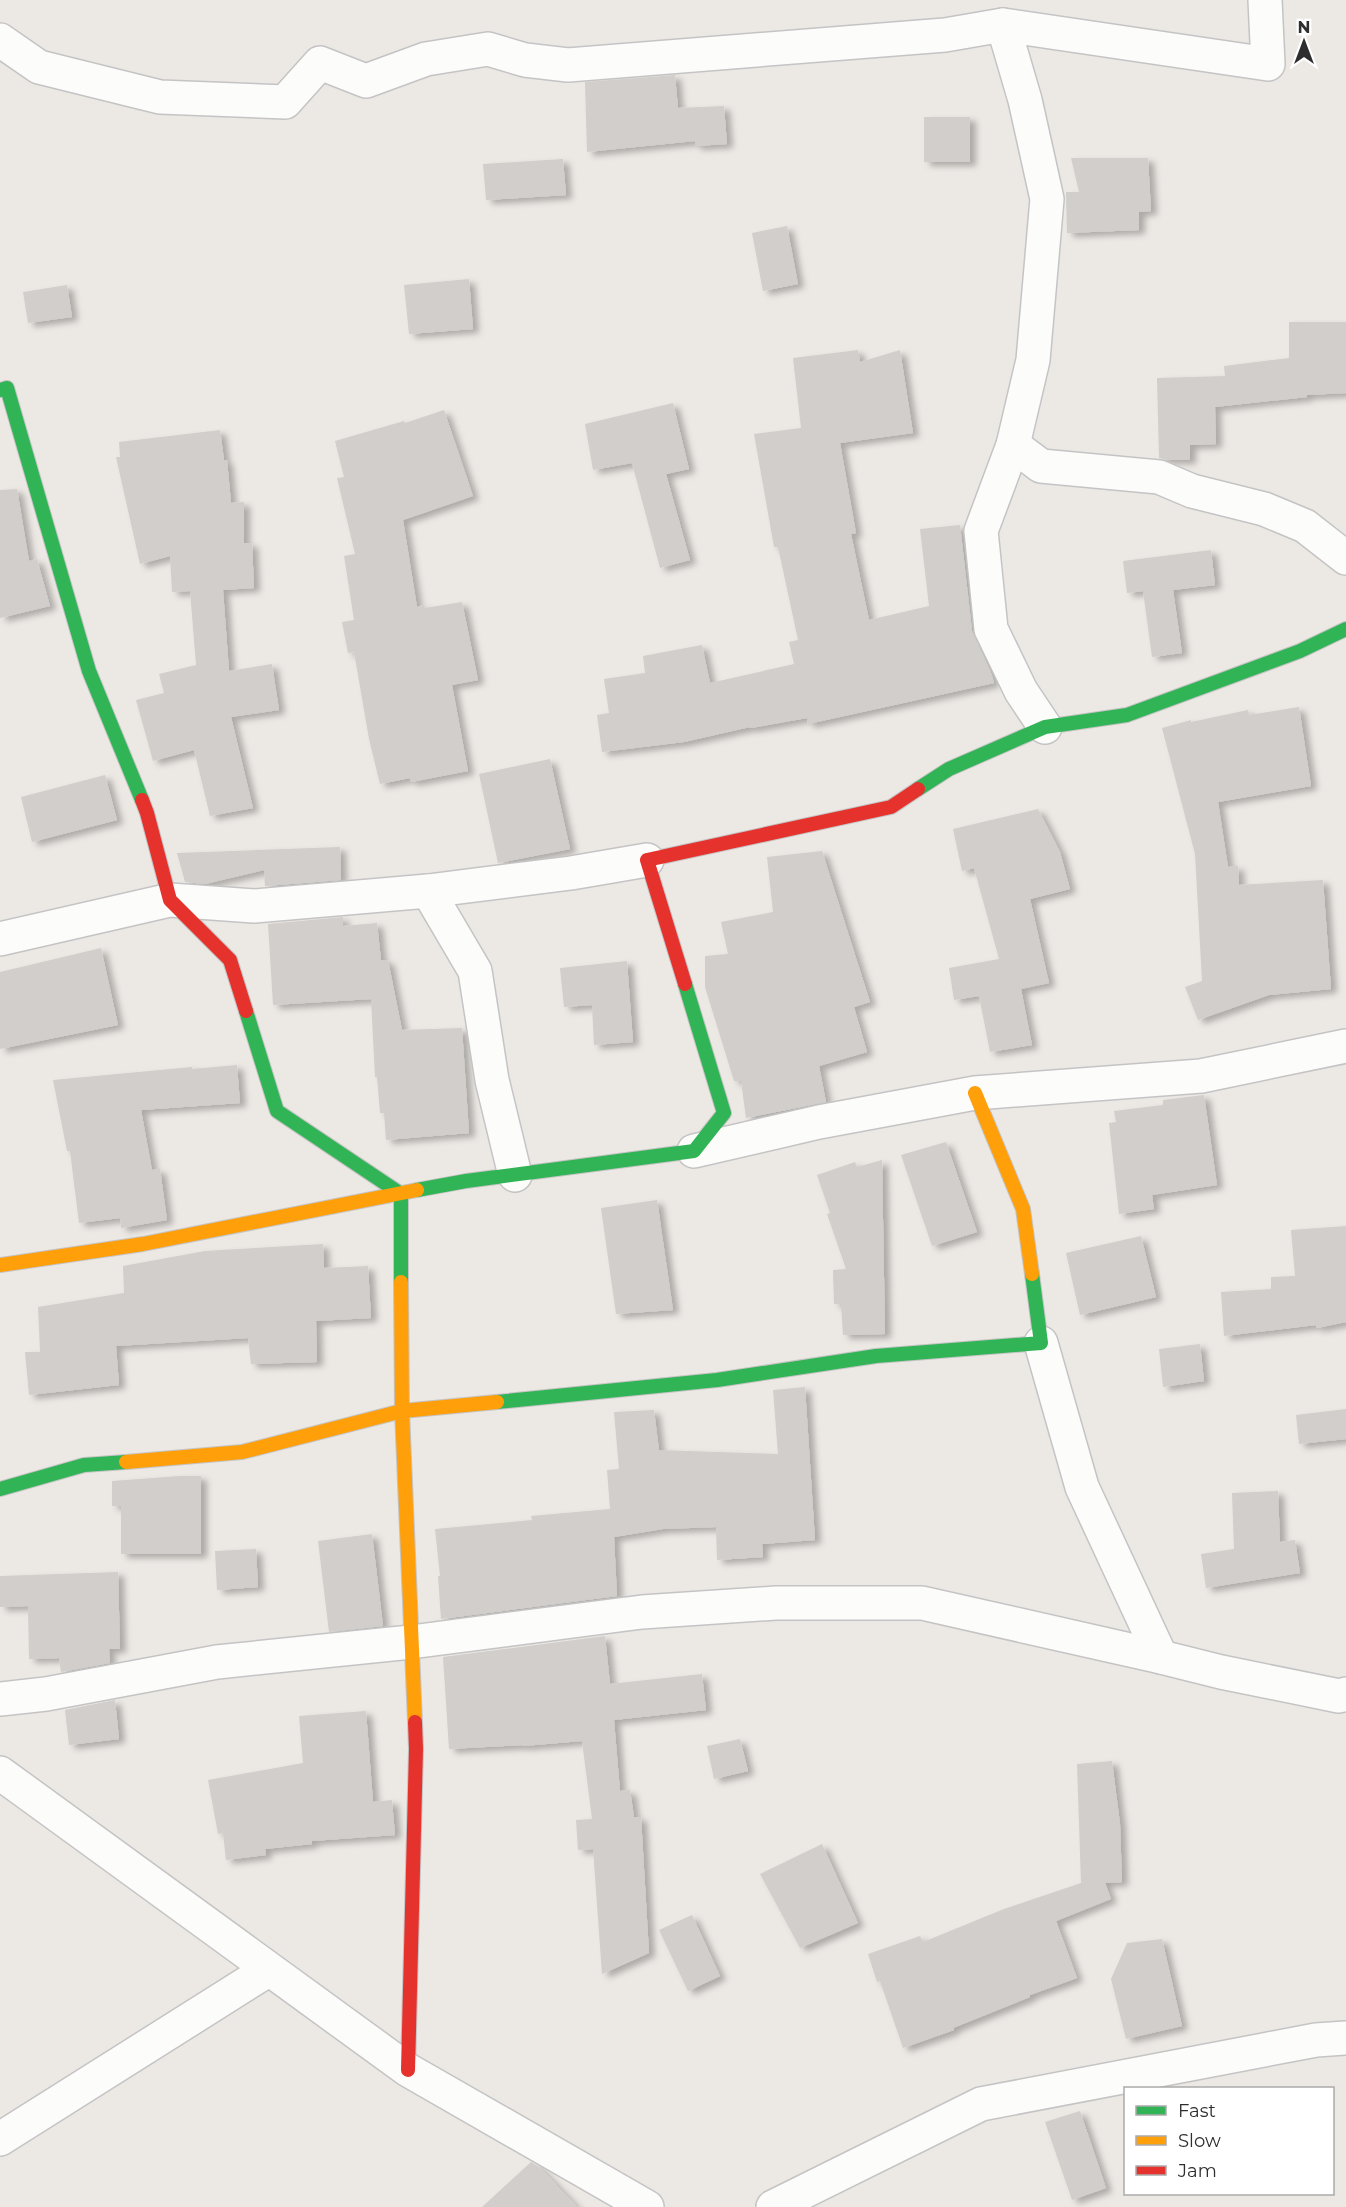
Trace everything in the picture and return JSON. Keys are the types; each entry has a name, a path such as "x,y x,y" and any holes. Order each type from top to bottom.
{"street":[{"path":"0,40 39,67 160,97 285,102 320,63 366,81 426,59 488,48 525,60 568,65 945,35 1003,25 1268,64 1264,0"},
{"path":"1003,25 1025,100 1047,199 1033,360 1013,445 981,531 991,629 1021,691 1045,727"},
{"path":"0,390 7,388 89,671 147,813 170,900 230,960 277,1111 401,1194"},
{"path":"1013,445 1041,466 1159,477 1192,491 1264,509 1305,526 1346,558"},
{"path":"0,939 170,900 254,906 428,891 571,873 647,860 891,807 949,769 1045,727 1127,715 1300,651 1346,629"},
{"path":"647,860 724,1113 694,1151"},
{"path":"428,891 475,971 492,1080 515,1175"},
{"path":"0,1265 142,1244 466,1181 694,1151 819,1122 975,1093 1201,1076 1346,1046"},
{"path":"975,1093 1023,1209 1041,1343 1082,1487 1161,1657"},
{"path":"401,1194 402,1411 416,1749 408,2070"},
{"path":"0,1489 84,1465 242,1452 402,1411 717,1380 876,1356 1041,1343"},
{"path":"0,1700 46,1694 217,1662 411,1642 642,1612 776,1603 922,1603 1253,1678 1339,1696 1346,1694"},
{"path":"0,1773 408,2070 647,2207"},
{"path":"0,2139 268,1970"},
{"path":"773,2207 981,2104 1316,2040 1346,2037"}],"building":[{"path":"675,75 678,108 724,106 727,144 695,146 695,141 587,152 585,82"},
{"path":"924,117 970,117 970,162 924,162"},
{"path":"1071,158 1148,158 1151,211 1139,212 1139,230 1067,233 1066,192 1079,192"},
{"path":"563,159 566,195 486,200 483,164"},
{"path":"787,226 798,284 763,291 752,233"},
{"path":"469,279 473,329 409,334 404,285"},
{"path":"67,285 72,317 28,323 23,292"},
{"path":"1289,322 1346,322 1346,393 1307,395 1307,397 1215,407 1216,444 1190,445 1190,460 1159,458 1157,378 1225,376 1224,366 1289,358"},
{"path":"858,350 860,362 900,350 913,433 840,443 856,533 851,534 869,620 929,606 920,529 960,525 972,631 994,683 808,724 807,718 750,727 684,742 602,752 597,715 609,713 604,679 645,673 643,656 702,645 710,683 794,664 789,642 798,640 778,547 774,547 754,434 801,428 793,358"},
{"path":"673,403 689,469 666,474 690,560 660,568 632,463 593,470 585,424"},
{"path":"444,410 473,496 403,520 417,607 424,605 425,608 462,602 478,680 452,685 468,771 411,782 410,778 380,784 369,739 354,652 348,653 342,622 354,620 344,556 355,554 337,478 344,477 335,441 404,421 405,423"},
{"path":"220,430 224,460 227,460 231,503 244,502 244,543 252,543 254,588 223,590 229,671 272,664 279,710 231,717 253,808 210,816 194,750 153,761 136,700 164,693 159,674 196,665 190,591 172,592 170,556 140,564 116,457 120,457 119,442"},
{"path":"17,489 29,561 37,559 50,606 0,618 0,490"},
{"path":"1211,550 1215,585 1173,590 1182,653 1152,657 1143,591 1127,593 1123,561"},
{"path":"1299,707 1311,786 1218,802 1228,867 1238,866 1239,885 1323,880 1331,989 1269,995 1198,1020 1185,987 1202,981 1195,854 1162,728 1191,720 1191,722 1248,710 1249,715"},
{"path":"550,759 570,849 498,863 479,774"},
{"path":"105,775 117,820 32,842 21,797"},
{"path":"1038,809 1060,852 1070,889 1030,899 1049,983 1021,989 1032,1045 990,1052 979,996 954,1000 949,968 999,959 974,868 962,871 953,829"},
{"path":"340,847 341,880 265,886 264,870 205,884 185,882 177,853"},
{"path":"822,851 870,1002 854,1007 867,1052 819,1066 826,1102 746,1118 741,1081 734,1081 705,987 705,956 728,954 721,922 773,912 767,857"},
{"path":"343,917 343,926 377,923 381,960 388,960 402,1030 462,1028 469,1133 386,1140 384,1113 380,1113 377,1077 375,1077 371,999 273,1005 268,924"},
{"path":"101,948 118,1025 0,1049 0,972"},
{"path":"627,961 633,1042 594,1045 592,1005 564,1007 560,968"},
{"path":"237,1065 240,1103 141,1110 152,1170 160,1169 167,1220 121,1228 120,1218 79,1223 70,1151 67,1151 53,1080"},
{"path":"1204,1095 1217,1185 1152,1195 1154,1209 1119,1214 1109,1123 1116,1122 1114,1111 1163,1105 1163,1100"},
{"path":"946,1142 977,1232 932,1246 901,1155"},
{"path":"882,1160 885,1334 843,1335 841,1304 834,1304 833,1270 846,1269 827,1214 830,1213 817,1175 855,1162 857,1167"},
{"path":"657,1200 673,1310 616,1314 601,1208"},
{"path":"1346,1226 1346,1322 1317,1328 1316,1325 1224,1336 1221,1292 1271,1289 1271,1277 1295,1276 1291,1230"},
{"path":"1141,1236 1156,1297 1080,1315 1066,1253"},
{"path":"323,1244 324,1268 368,1266 371,1318 316,1321 317,1362 251,1364 248,1338 116,1346 119,1385 29,1395 25,1352 40,1352 38,1307 124,1293 123,1266 205,1251"},
{"path":"1200,1344 1204,1381 1163,1387 1159,1349"},
{"path":"805,1387 815,1540 762,1544 763,1557 717,1560 716,1527 663,1529 614,1537 617,1596 441,1619 438,1576 440,1576 435,1529 532,1520 531,1516 610,1509 607,1470 619,1469 614,1412 654,1410 659,1450 778,1454 773,1390"},
{"path":"1346,1409 1346,1439 1299,1444 1296,1415"},
{"path":"201,1476 201,1554 121,1554 121,1506 112,1506 112,1481"},
{"path":"1278,1491 1280,1542 1295,1540 1300,1573 1206,1588 1201,1554 1234,1549 1232,1493"},
{"path":"372,1534 383,1626 329,1632 318,1541"},
{"path":"256,1549 258,1587 217,1590 215,1551"},
{"path":"118,1572 120,1649 109,1649 110,1663 61,1672 59,1658 29,1659 28,1606 0,1607 0,1576"},
{"path":"605,1636 610,1684 702,1674 706,1710 614,1720 620,1791 630,1790 634,1817 641,1817 649,1953 602,1974 593,1849 578,1850 576,1820 592,1819 582,1741 449,1749 443,1657"},
{"path":"115,1700 119,1739 69,1745 65,1710"},
{"path":"366,1711 373,1802 392,1800 395,1835 312,1841 312,1844 265,1849 266,1855 226,1860 223,1833 218,1834 208,1780 303,1763 299,1716"},
{"path":"740,1739 748,1771 714,1779 707,1746"},
{"path":"1112,1761 1120,1824 1122,1882 1105,1883 1111,1899 1056,1921 1077,1978 1030,1995 1030,1997 953,2028 954,2030 903,2048 880,1981 877,1982 868,1954 920,1936 923,1942 1004,1909 1081,1883 1077,1764"},
{"path":"822,1844 858,1923 800,1948 760,1874"},
{"path":"692,1915 720,1976 688,1991 659,1930"},
{"path":"1162,1939 1182,2026 1126,2039 1111,1979 1127,1943"},
{"path":"1080,2111 1106,2188 1072,2200 1045,2122"},
{"path":"531,2162 539,2167 577,2207 482,2207"}],"traffic: fast":[{"path":"0,390 7,388 89,671 142,800"},
{"path":"918,789 949,769 1045,727 1127,715 1300,651 1346,629"},
{"path":"417,1190 466,1181 694,1151 724,1113 685,984"},
{"path":"246,1011 277,1111 401,1194 401,1282"},
{"path":"497,1402 717,1380 876,1356 1041,1343 1032,1274"},
{"path":"0,1489 84,1465 126,1462"}],"traffic: slow":[{"path":"975,1093 1023,1209 1032,1274"},
{"path":"0,1265 143,1244 417,1190"},
{"path":"126,1462 242,1452 402,1411 401,1282"},
{"path":"415,1722 402,1411 497,1402"}],"traffic: jam":[{"path":"685,984 647,860 891,807 918,789"},
{"path":"142,800 170,900 230,960 246,1011"},
{"path":"408,2070 415,1722"}]}
